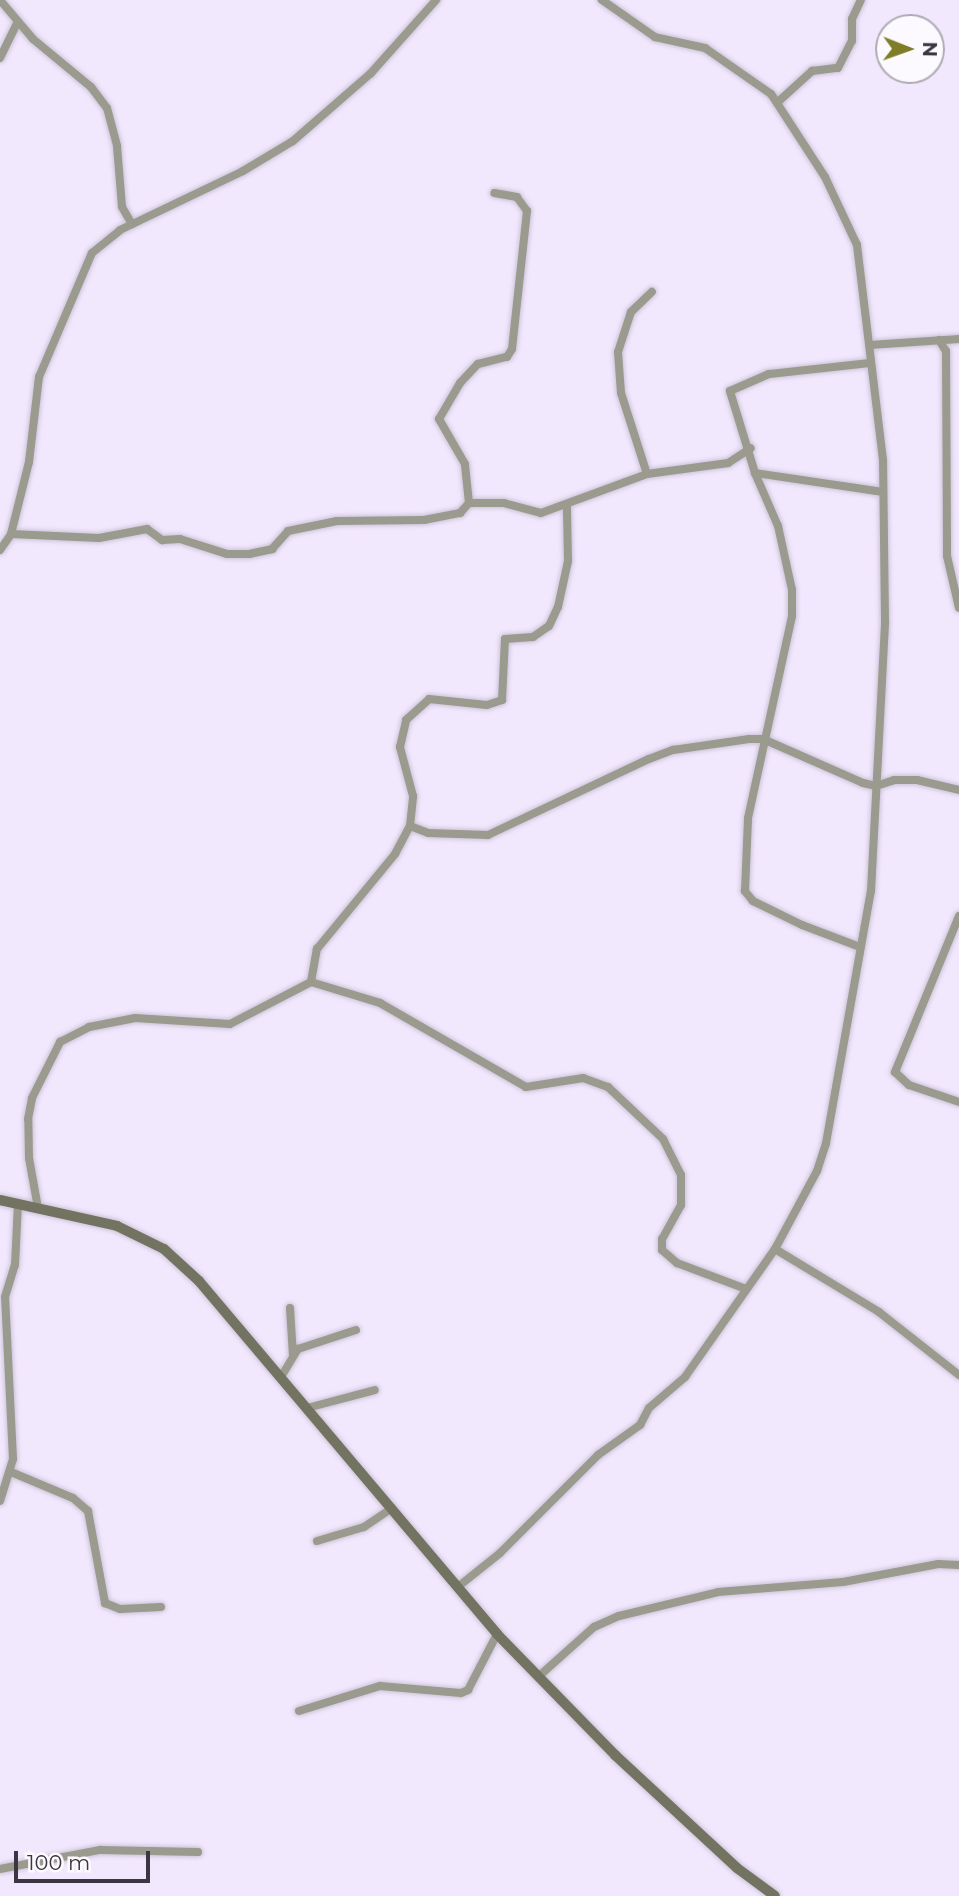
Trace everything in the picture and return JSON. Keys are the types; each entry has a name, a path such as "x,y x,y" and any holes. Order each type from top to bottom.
{"main road":[{"path":"0,1200 117,1226 164,1249 199,1281 497,1634 615,1755 762,1893 775,1896"}],"street":[{"path":"1,0 17,23 91,87 107,108 117,146 122,207 132,224"},
{"path":"0,550 11,534 29,462 39,377 92,253 132,224 293,141 372,73 436,0"},
{"path":"459,1586 500,1553 598,1455 640,1425 649,1408 685,1377 743,1288 775,1249 817,1171 827,1143 871,891 885,621 883,492 881,419 870,363 857,245 825,177 779,101 705,48 655,37 602,0"},
{"path":"779,101 812,71 838,68 852,41 852,19 861,0"},
{"path":"0,58 17,23"},
{"path":"11,534 99,538 147,528 162,540 180,539 227,554 249,554 272,549 288,531 367,517 425,520 460,513 469,503 465,464 439,419 460,383 478,364 507,356 512,349 527,211 517,197 494,193"},
{"path":"647,474 621,393 618,352 631,312 652,292"},
{"path":"870,345 959,339"},
{"path":"939,340 946,351 947,555 959,608"},
{"path":"860,947 802,925 746,897 745,850 763,739 792,616 792,590 778,526 755,473 751,448 730,391 769,374 855,368 870,363"},
{"path":"469,503 504,503 541,513 567,507 647,474 728,463 751,448"},
{"path":"755,473 883,492"},
{"path":"311,982 317,949 395,854 410,826 413,796 400,747 406,720 429,699 487,705 502,700 505,639 533,637 549,626 558,607 568,561 567,507"},
{"path":"410,826 428,833 488,835 673,750 763,739 876,786 894,780 917,780 959,790"},
{"path":"959,916 895,1072 909,1085 959,1102"},
{"path":"38,1208 29,1158 28,1119 32,1098 60,1042 89,1027 135,1018 230,1024 311,982 380,1003 526,1087 583,1078 608,1087 663,1139 681,1175 681,1205 662,1239 662,1250 677,1263 743,1288"},
{"path":"0,1501 10,1472 14,1442 5,1297 15,1265 18,1203"},
{"path":"775,1249 880,1312 959,1375"},
{"path":"290,1308 293,1356"},
{"path":"281,1377 293,1356 306,1345 356,1330"},
{"path":"307,1408 375,1390"},
{"path":"10,1472 73,1498 88,1511 105,1603 120,1609 161,1607"},
{"path":"317,1541 364,1527 392,1508"},
{"path":"538,1677 594,1627 619,1616 718,1592 843,1583 939,1564 959,1565"},
{"path":"299,1711 380,1686 461,1693 468,1690 497,1634"},
{"path":"0,1869 100,1850 198,1852"}]}
